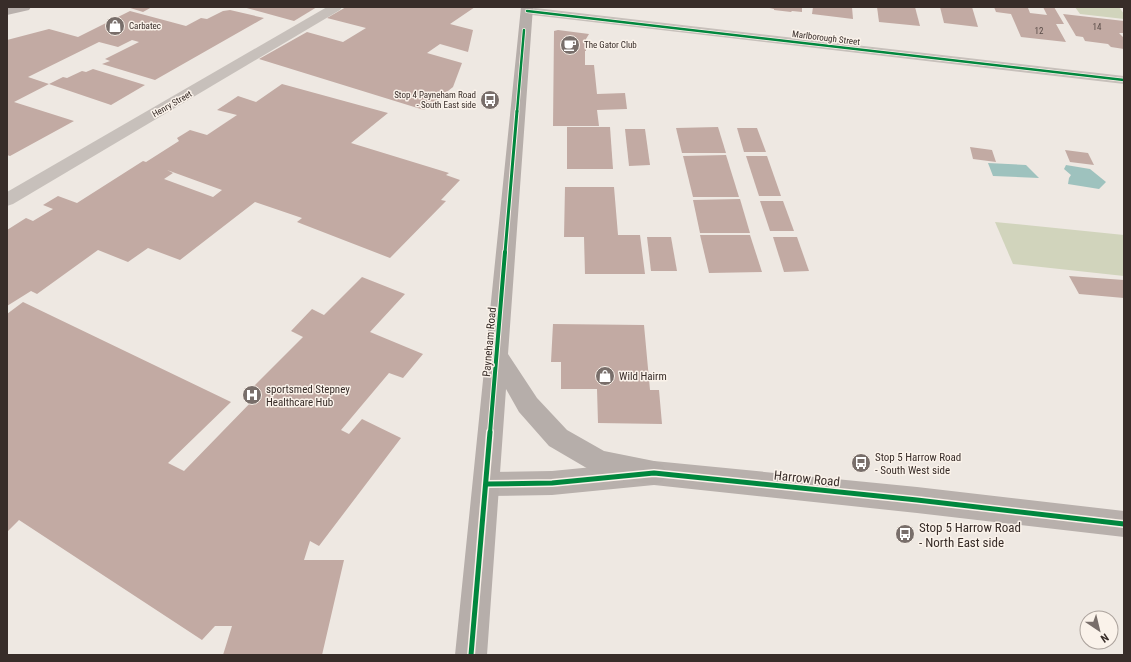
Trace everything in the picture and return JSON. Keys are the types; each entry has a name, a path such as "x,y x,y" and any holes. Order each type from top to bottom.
{"main road":[{"name":"Payneham Road","path":"471,655 527,9"},
{"path":"497,355 528,405 558,438 599,462 654,473"}],"street":[{"path":"7,11 25,7"},
{"name":"Henry Street","path":"7,200 336,7"},
{"name":"Marlborough Street","path":"527,9 1124,80"},
{"name":"Harrow Road","path":"487,484 552,483 654,473 880,496 1124,524"}],"green space":[{"path":"1075,7 1119,7 1124,14 1124,19 1080,14"},
{"path":"995,222 1124,235 1124,276 1013,264"}],"water":[{"path":"988,163 1026,165 1039,178 993,176"},
{"path":"1066,165 1090,169 1106,182 1099,189 1068,184 1071,175 1064,169"}],"building":[{"path":"127,7 152,7 143,12"},
{"path":"243,7 317,7 294,21"},
{"path":"346,7 475,7 450,24 473,30 468,52 440,44 427,53 462,63 453,87 424,110 259,59 307,32 343,42 366,28 327,18"},
{"path":"765,7 802,7 802,12 774,10"},
{"path":"813,7 852,7 853,19 812,14"},
{"path":"877,7 915,7 920,26 879,22"},
{"path":"940,7 972,7 978,27 944,23"},
{"path":"994,7 1028,8 1030,13 1047,15 1043,7 1054,7 1064,24 1056,24 1066,42 1021,37 1011,14 996,12"},
{"path":"230,10 264,18 155,80 102,64 110,61 105,59 139,42 132,40 118,47 99,42 28,77 49,84 14,102 74,121 10,156 7,155 7,40 49,29 78,37 130,11 186,26 201,18 207,19 223,11"},
{"path":"1063,14 1124,21 1124,33 1119,33 1124,38 1124,49 1111,47 1108,44 1085,41 1083,37 1076,36"},
{"path":"558,30 589,34 586,39 585,65 594,65 597,94 625,93 627,109 597,110 599,126 553,126 554,31"},
{"path":"93,69 145,85 111,105 49,84 63,77 67,78 82,71 86,72"},
{"path":"282,84 388,113 351,143 449,173 446,175 460,180 441,200 446,201 390,258 297,222 302,218 255,202 180,260 148,248 128,262 98,250 37,294 31,291 7,306 7,230 26,218 33,221 53,209 43,205 58,196 77,203 143,161 146,162 179,141 177,138 190,130 207,135 237,115 217,110 238,96 256,102","holes":["167,170 222,190 213,197 164,179 173,173"]},
{"path":"567,127 610,127 613,169 567,169"},
{"path":"718,127 726,153 682,153 676,128"},
{"path":"737,128 757,128 766,152 744,152"},
{"path":"625,129 645,129 650,165 629,166"},
{"path":"970,147 992,150 996,162 973,159"},
{"path":"1065,150 1088,153 1094,165 1070,162"},
{"path":"726,155 739,197 693,197 683,156"},
{"path":"746,156 767,156 781,196 759,196"},
{"path":"565,187 614,187 618,235 640,235 645,274 585,274 584,237 564,237"},
{"path":"740,199 750,233 700,233 693,200"},
{"path":"760,201 783,201 794,231 770,231"},
{"path":"700,235 750,235 762,272 709,273"},
{"path":"647,237 671,237 677,271 651,271"},
{"path":"773,237 797,237 809,271 784,272"},
{"path":"1069,276 1124,280 1124,298 1079,294"},
{"path":"362,277 405,294 370,332 423,354 403,378 389,373 341,430 349,434 362,419 401,438 319,546 310,541 304,560 344,560 322,655 223,655 232,626 215,626 202,640 19,520 7,532 7,314 23,302 231,402 168,463 184,471 260,393 251,389 303,337 291,331 312,309 324,315"},
{"path":"553,324 644,325 650,390 659,390 662,424 598,423 597,389 561,389 561,362 551,362"}],"cycle path":[{"path":"527,11 1124,80"},
{"path":"471,655 524,30"},
{"path":"487,484 552,483 654,473 917,500 1124,524"}],"place":[{"name":"Carbatec","path":"115,26"},
{"name":"The Gator Club","path":"570,45"},
{"name":"Stop 4 Payneham Road - South East side","path":"490,100"},
{"name":"Wild Hairm","path":"605,376"},
{"name":"sportsmed Stepney Healthcare Hub","path":"252,395"},
{"name":"Stop 5 Harrow Road - South West side","path":"861,463"},
{"name":"Stop 5 Harrow Road - North East side","path":"905,534"}]}
